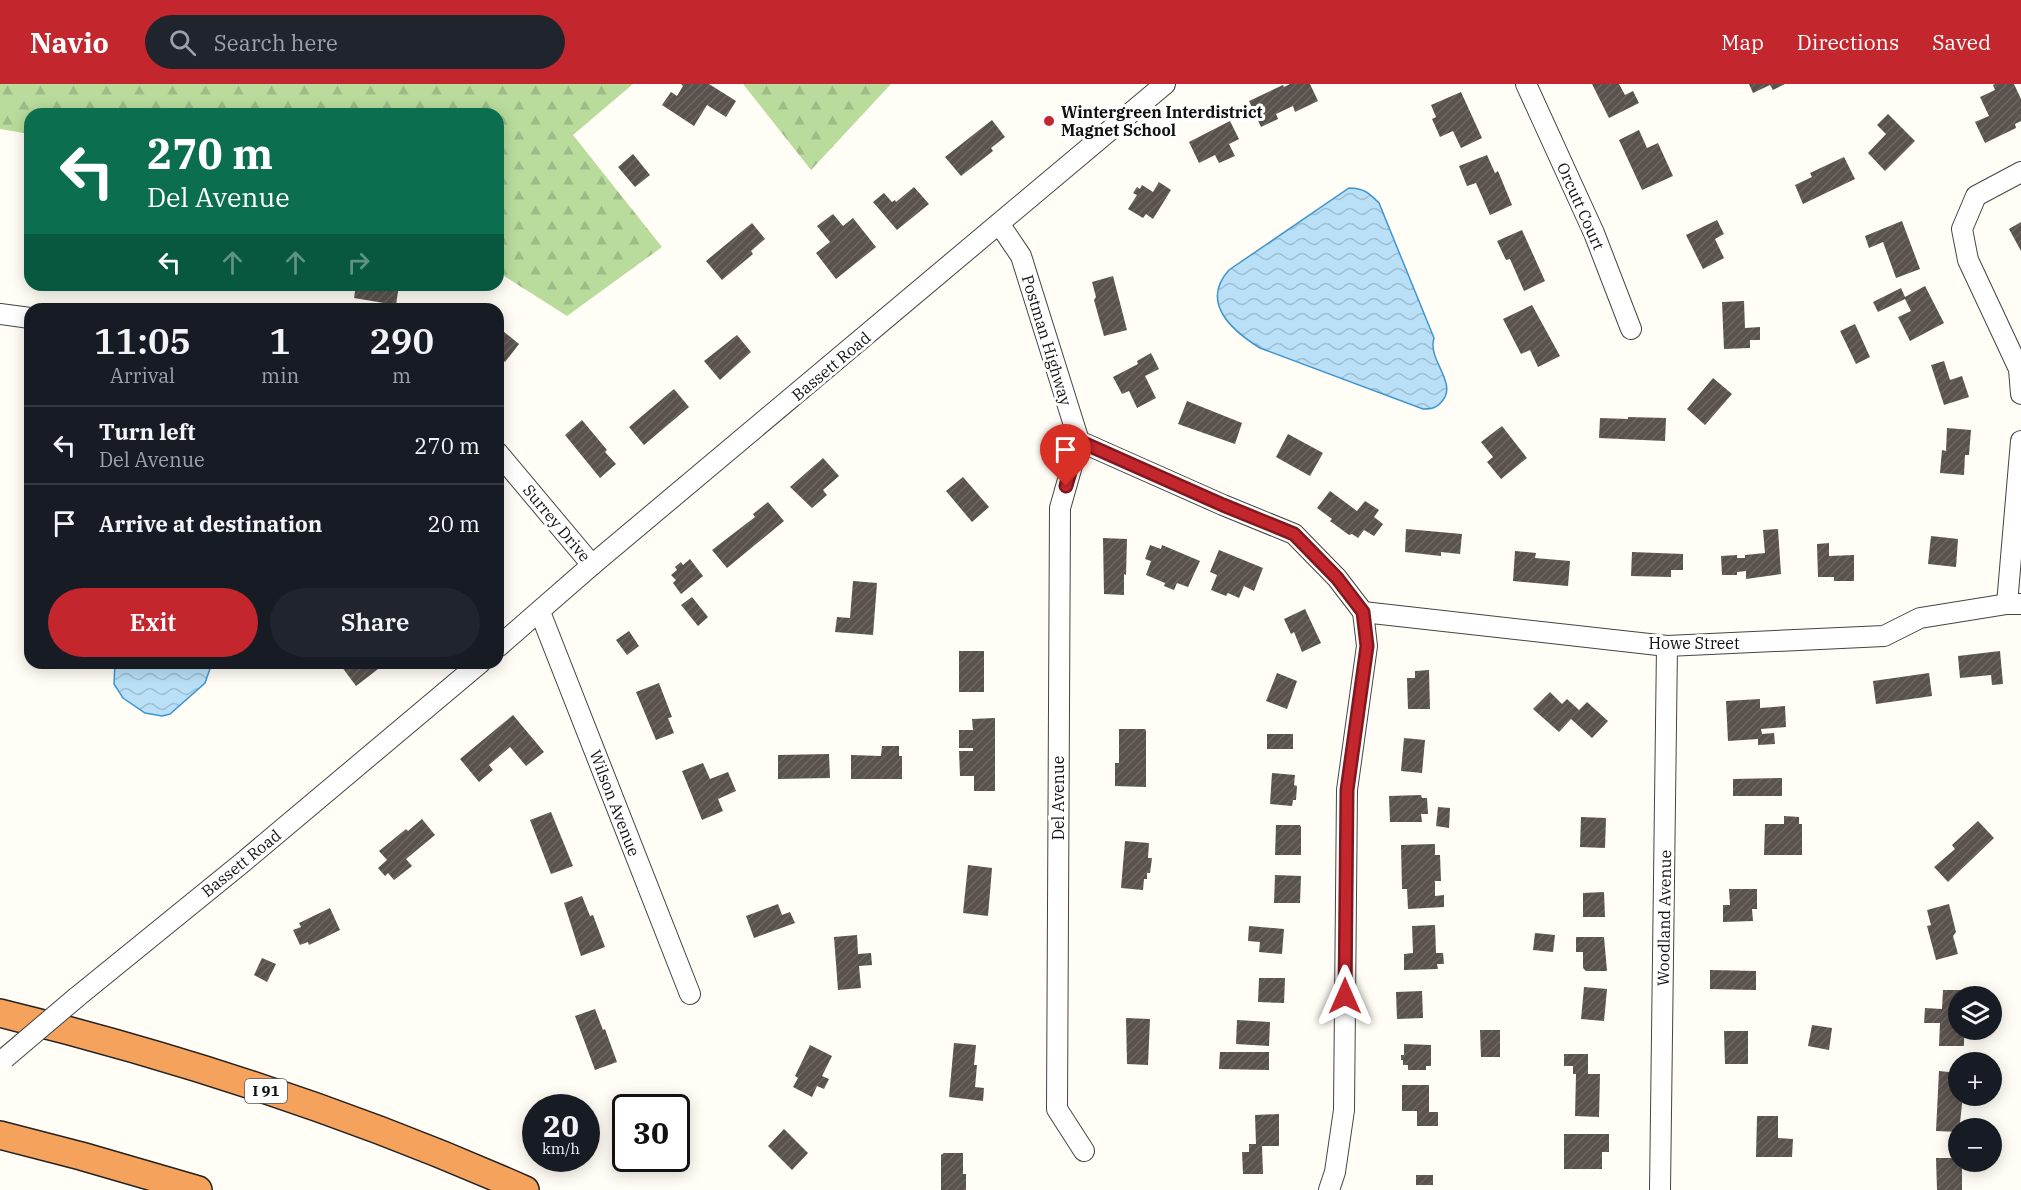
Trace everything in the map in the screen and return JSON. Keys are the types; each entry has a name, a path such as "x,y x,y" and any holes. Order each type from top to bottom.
{"highway":[{"name":"I 91","path":"0,1012 129,1048 318,1108 429,1150 525,1190"},
{"path":"0,1135 198,1190"}],"street":[{"name":"Bassett Road","path":"504,642 592,565 1000,225 1165,84"},
{"name":"Orcutt Court","path":"1526,84 1594,233 1631,329"},
{"path":"2021,172 1976,196 1962,229 1968,260 2019,369 2021,394"},
{"name":"Postman Highway","path":"1000,225 1021,256 1079,441"},
{"path":"0,314 24,317"},
{"path":"1079,441 1294,534 1337,578 1363,612 1367,646 1347,790 1344,1110 1335,1172 1329,1190"},
{"name":"Del Avenue","path":"1079,441 1060,508 1057,1109 1084,1151"},
{"path":"2014,604 2021,441"},
{"name":"Surrey Drive","path":"504,460 592,565"},
{"name":"Howe Street","path":"1363,612 1667,646 1884,636 1920,618 2014,604"},
{"name":"Wilson Avenue","path":"540,612 690,994"},
{"name":"Woodland Avenue","path":"1660,1190 1667,646"},
{"name":"Bassett Road","path":"2,1060 473,669"}],"green space":[{"path":"0,84 633,84 573,135 662,247 567,316 504,276 504,108 24,108 24,133 0,129"},
{"path":"743,84 891,84 811,170"}],"water":[{"path":"1349,188 1366,192 1379,203 1434,338 1434,354 1447,386 1443,400 1434,408 1423,409 1260,348 1230,324 1218,304 1221,282 1229,270"},
{"path":"115,669 210,669 205,683 170,714 162,716 145,713 123,698 114,684"}],"building":[{"path":"681,84 709,84 736,101 726,117 707,105 694,126 662,105 671,92 677,96 683,86"},
{"path":"1290,84 1310,84 1318,101 1295,112 1293,106 1276,114 1278,119 1261,127 1249,101"},
{"path":"1592,84 1619,84 1625,95 1633,91 1639,103 1609,118"},
{"path":"1749,84 1785,84 1773,90 1770,85 1753,93"},
{"path":"2014,84 2021,99 2021,121 2015,124 2016,128 1985,143 1975,122 1989,116 1980,97 1995,90 1993,85"},
{"path":"1461,92 1482,138 1461,148 1453,131 1440,137 1432,119 1436,117 1431,105"},
{"path":"1888,114 1915,141 1885,171 1868,153 1886,134 1877,125"},
{"path":"992,120 1005,137 991,148 993,151 961,176 945,157"},
{"path":"1230,121 1239,139 1229,144 1235,156 1219,163 1215,155 1199,163 1189,142"},
{"path":"1639,130 1647,148 1658,143 1673,176 1642,190 1619,140"},
{"path":"633,154 650,175 635,187 618,167"},
{"path":"1487,155 1495,173 1498,171 1512,205 1490,215 1476,183 1467,186 1459,166"},
{"path":"1844,157 1855,179 1803,204 1795,185 1812,177 1810,173"},
{"path":"1159,182 1171,190 1153,219 1146,214 1143,218 1128,209 1137,195 1133,193 1137,187 1140,189 1142,185 1153,192"},
{"path":"914,187 929,204 897,230 873,202 884,193 892,202 895,200 896,202"},
{"path":"833,214 843,226 853,218 876,247 836,279 816,253 830,242 817,226"},
{"path":"1717,220 1724,234 1715,239 1724,258 1703,269 1686,235"},
{"path":"1902,221 1920,269 1896,278 1883,242 1869,248 1865,236"},
{"path":"2021,222 2021,251 2009,229"},
{"path":"752,223 765,239 751,251 753,254 722,280 706,261"},
{"path":"1522,230 1545,281 1524,291 1510,259 1506,260 1497,241"},
{"path":"1113,276 1127,330 1104,336 1094,300 1096,297 1092,282"},
{"path":"1925,286 1944,323 1910,341 1898,317 1911,311 1905,299 1878,312 1873,302 1901,288 1905,297"},
{"path":"355,291 398,291 396,303 354,298"},
{"path":"1744,301 1745,328 1760,327 1760,340 1750,340 1750,348 1724,349 1722,302"},
{"path":"1532,305 1560,356 1538,367 1530,350 1521,354 1503,319"},
{"path":"1855,324 1870,357 1856,364 1840,331"},
{"path":"504,332 519,344 504,361"},
{"path":"737,335 751,352 720,380 704,361"},
{"path":"1151,353 1159,369 1145,376 1156,398 1137,408 1129,391 1122,394 1113,377 1138,364 1137,361"},
{"path":"1944,361 1950,380 1962,376 1969,397 1944,405 1931,365"},
{"path":"1713,378 1732,394 1705,425 1687,409"},
{"path":"674,389 689,407 644,445 629,427"},
{"path":"1187,401 1242,423 1235,444 1178,424"},
{"path":"1628,417 1666,418 1665,441 1599,438 1600,418 1628,419"},
{"path":"582,420 616,464 600,478 565,435"},
{"path":"1502,426 1527,458 1501,479 1487,462 1493,457 1481,442"},
{"path":"1947,428 1971,430 1969,455 1965,455 1964,475 1940,473 1942,450 1946,451"},
{"path":"1288,434 1323,453 1310,476 1276,457"},
{"path":"823,458 839,476 823,490 827,495 812,508 790,487"},
{"path":"963,477 989,507 972,522 946,491"},
{"path":"1330,491 1357,511 1365,501 1379,510 1374,517 1383,524 1374,536 1364,530 1358,538 1352,534 1349,535 1317,508"},
{"path":"768,502 784,521 727,568 712,550 755,517 753,514"},
{"path":"1406,529 1462,534 1460,554 1441,552 1441,556 1405,552"},
{"path":"1778,529 1781,574 1746,579 1746,571 1737,572 1737,575 1722,575 1721,556 1737,555 1737,558 1745,558 1745,555 1765,553 1763,530"},
{"path":"1931,536 1958,539 1956,567 1928,564"},
{"path":"1103,538 1127,539 1124,595 1104,594"},
{"path":"1829,543 1829,556 1854,555 1854,581 1834,581 1834,577 1818,577 1817,544"},
{"path":"1150,545 1161,549 1162,545 1200,561 1188,587 1177,583 1174,590 1164,586 1165,583 1146,575 1151,561 1145,559"},
{"path":"1219,550 1263,568 1254,591 1244,586 1239,598 1211,590 1217,575 1210,572"},
{"path":"1515,551 1536,553 1535,558 1570,561 1568,586 1513,581"},
{"path":"1632,552 1683,554 1683,570 1671,570 1671,577 1631,576"},
{"path":"690,559 703,576 681,594 673,583 676,580 671,575 677,570 675,567 681,562 683,565"},
{"path":"853,581 877,583 873,635 835,632 837,617 850,618"},
{"path":"692,597 708,617 698,626 681,605"},
{"path":"1305,609 1321,643 1302,652 1294,632 1291,634 1284,619"},
{"path":"629,631 639,646 627,655 616,640"},
{"path":"959,651 984,651 984,692 959,692"},
{"path":"2000,651 2003,684 1992,685 1991,675 1960,678 1958,656"},
{"path":"343,669 378,669 356,686"},
{"path":"1429,670 1430,709 1408,709 1407,678 1415,678 1415,671"},
{"path":"1277,673 1297,681 1287,709 1266,701"},
{"path":"1929,673 1932,696 1876,704 1873,681"},
{"path":"659,683 672,717 668,718 674,733 656,740 636,692"},
{"path":"1550,692 1562,704 1567,699 1579,710 1587,702 1608,721 1592,738 1571,719 1559,732 1533,709"},
{"path":"1760,699 1760,708 1785,706 1786,727 1761,729 1762,734 1774,733 1775,744 1758,745 1758,739 1728,741 1726,701"},
{"path":"513,715 544,752 526,766 510,747 489,765 493,770 479,782 460,759"},
{"path":"995,718 995,791 974,791 974,776 960,776 959,751 973,751 973,748 959,748 959,730 973,730 972,719"},
{"path":"1119,729 1145,729 1146,731 1146,787 1115,786 1115,763 1119,763"},
{"path":"1267,734 1293,734 1293,749 1267,749"},
{"path":"1404,738 1425,740 1422,773 1401,771"},
{"path":"882,746 899,746 899,756 902,756 902,779 851,779 851,755 881,756"},
{"path":"829,754 830,778 778,779 778,755"},
{"path":"703,763 710,779 728,772 736,791 718,799 723,811 702,820 682,771"},
{"path":"1272,773 1295,775 1296,800 1293,800 1292,806 1270,804"},
{"path":"1782,778 1782,796 1733,796 1733,779"},
{"path":"1421,795 1422,798 1427,798 1428,814 1421,814 1422,822 1390,822 1389,796"},
{"path":"1438,807 1450,808 1449,828 1436,826"},
{"path":"551,812 573,866 551,874 530,820"},
{"path":"1784,816 1799,817 1799,824 1802,824 1802,855 1764,855 1765,824 1784,824"},
{"path":"1581,817 1606,818 1605,848 1580,847"},
{"path":"422,819 435,835 406,859 412,866 394,880 388,873 385,876 378,868 387,860 379,851"},
{"path":"1978,821 1994,838 1948,882 1934,867 1955,849 1952,845"},
{"path":"1276,825 1300,825 1301,855 1275,855"},
{"path":"1125,841 1149,843 1148,858 1152,858 1150,873 1147,873 1147,879 1144,879 1143,890 1121,888"},
{"path":"1435,844 1435,855 1440,855 1441,881 1435,881 1435,896 1444,895 1444,907 1408,909 1407,889 1402,889 1401,845"},
{"path":"968,865 992,868 988,916 963,913"},
{"path":"1275,875 1301,876 1300,903 1274,903"},
{"path":"1729,889 1757,889 1757,909 1752,909 1753,921 1723,922 1723,905 1730,905"},
{"path":"1604,892 1605,917 1583,917 1583,893"},
{"path":"582,896 590,916 593,915 605,947 581,956 564,903"},
{"path":"778,904 782,915 790,912 795,923 754,938 746,916"},
{"path":"1949,904 1956,932 1953,936 1958,954 1936,960 1927,926 1931,925 1927,910"},
{"path":"330,908 340,930 309,945 308,942 300,945 293,930 301,927 299,923"},
{"path":"1435,925 1436,953 1443,953 1444,964 1437,964 1438,969 1404,970 1404,954 1413,953 1412,926"},
{"path":"1249,926 1284,929 1282,954 1259,952 1260,942 1248,941"},
{"path":"1535,933 1555,935 1553,952 1533,950"},
{"path":"857,935 858,954 871,953 872,965 859,966 861,988 838,990 834,937"},
{"path":"1576,937 1604,937 1607,971 1586,971 1583,968 1583,952 1576,952"},
{"path":"262,958 276,964 267,982 254,975"},
{"path":"1710,970 1756,971 1756,990 1710,989"},
{"path":"1259,978 1285,978 1284,1003 1258,1002"},
{"path":"1584,987 1607,989 1604,1021 1581,1019"},
{"path":"1943,990 1948,990 1948,1040 1964,1040 1964,1046 1939,1046 1940,1023 1924,1023 1925,1008 1942,1009"},
{"path":"1422,991 1423,1018 1397,1019 1396,992"},
{"path":"595,1009 617,1062 595,1070 575,1016"},
{"path":"1126,1018 1150,1019 1148,1065 1127,1064"},
{"path":"1237,1020 1270,1022 1269,1046 1236,1044"},
{"path":"1812,1025 1832,1028 1829,1050 1808,1046"},
{"path":"1480,1030 1500,1030 1500,1057 1481,1057"},
{"path":"1724,1031 1748,1031 1748,1064 1725,1064"},
{"path":"954,1043 976,1045 975,1087 984,1088 983,1101 949,1097"},
{"path":"1404,1044 1431,1045 1431,1066 1426,1066 1426,1070 1408,1070 1408,1065 1403,1065 1403,1060 1401,1060 1401,1055 1404,1055"},
{"path":"810,1045 832,1056 822,1076 829,1079 824,1089 817,1086 812,1097 793,1087 798,1078 795,1076"},
{"path":"1220,1052 1269,1052 1269,1070 1219,1069"},
{"path":"1564,1054 1588,1054 1588,1074 1600,1074 1599,1117 1575,1116 1576,1074 1573,1074 1573,1066 1564,1066"},
{"path":"1939,1071 1948,1072 1948,1106 1962,1106 1961,1118 1948,1118 1948,1132 1936,1131"},
{"path":"1402,1085 1429,1085 1429,1112 1438,1112 1438,1126 1417,1126 1417,1111 1402,1111"},
{"path":"1279,1114 1279,1146 1262,1146 1263,1174 1243,1174 1242,1152 1249,1152 1249,1144 1256,1144 1255,1115"},
{"path":"1757,1116 1778,1116 1778,1138 1793,1139 1792,1157 1756,1157"},
{"path":"784,1129 808,1153 792,1170 768,1146"},
{"path":"1564,1134 1609,1134 1609,1152 1602,1152 1602,1169 1564,1169"},
{"path":"963,1153 966,1190 941,1190 941,1155"},
{"path":"1936,1158 1948,1158 1948,1172 1962,1172 1962,1190 1937,1190"},
{"path":"1416,1175 1433,1175 1433,1185 1416,1185"}],"place":[{"name":"Wintergreen Interdistrict Magnet School","path":"1049,121"}],"route":[{"path":"1066,486 1079,441 1294,534 1337,578 1363,612 1367,646 1347,790 1345,996"}]}
